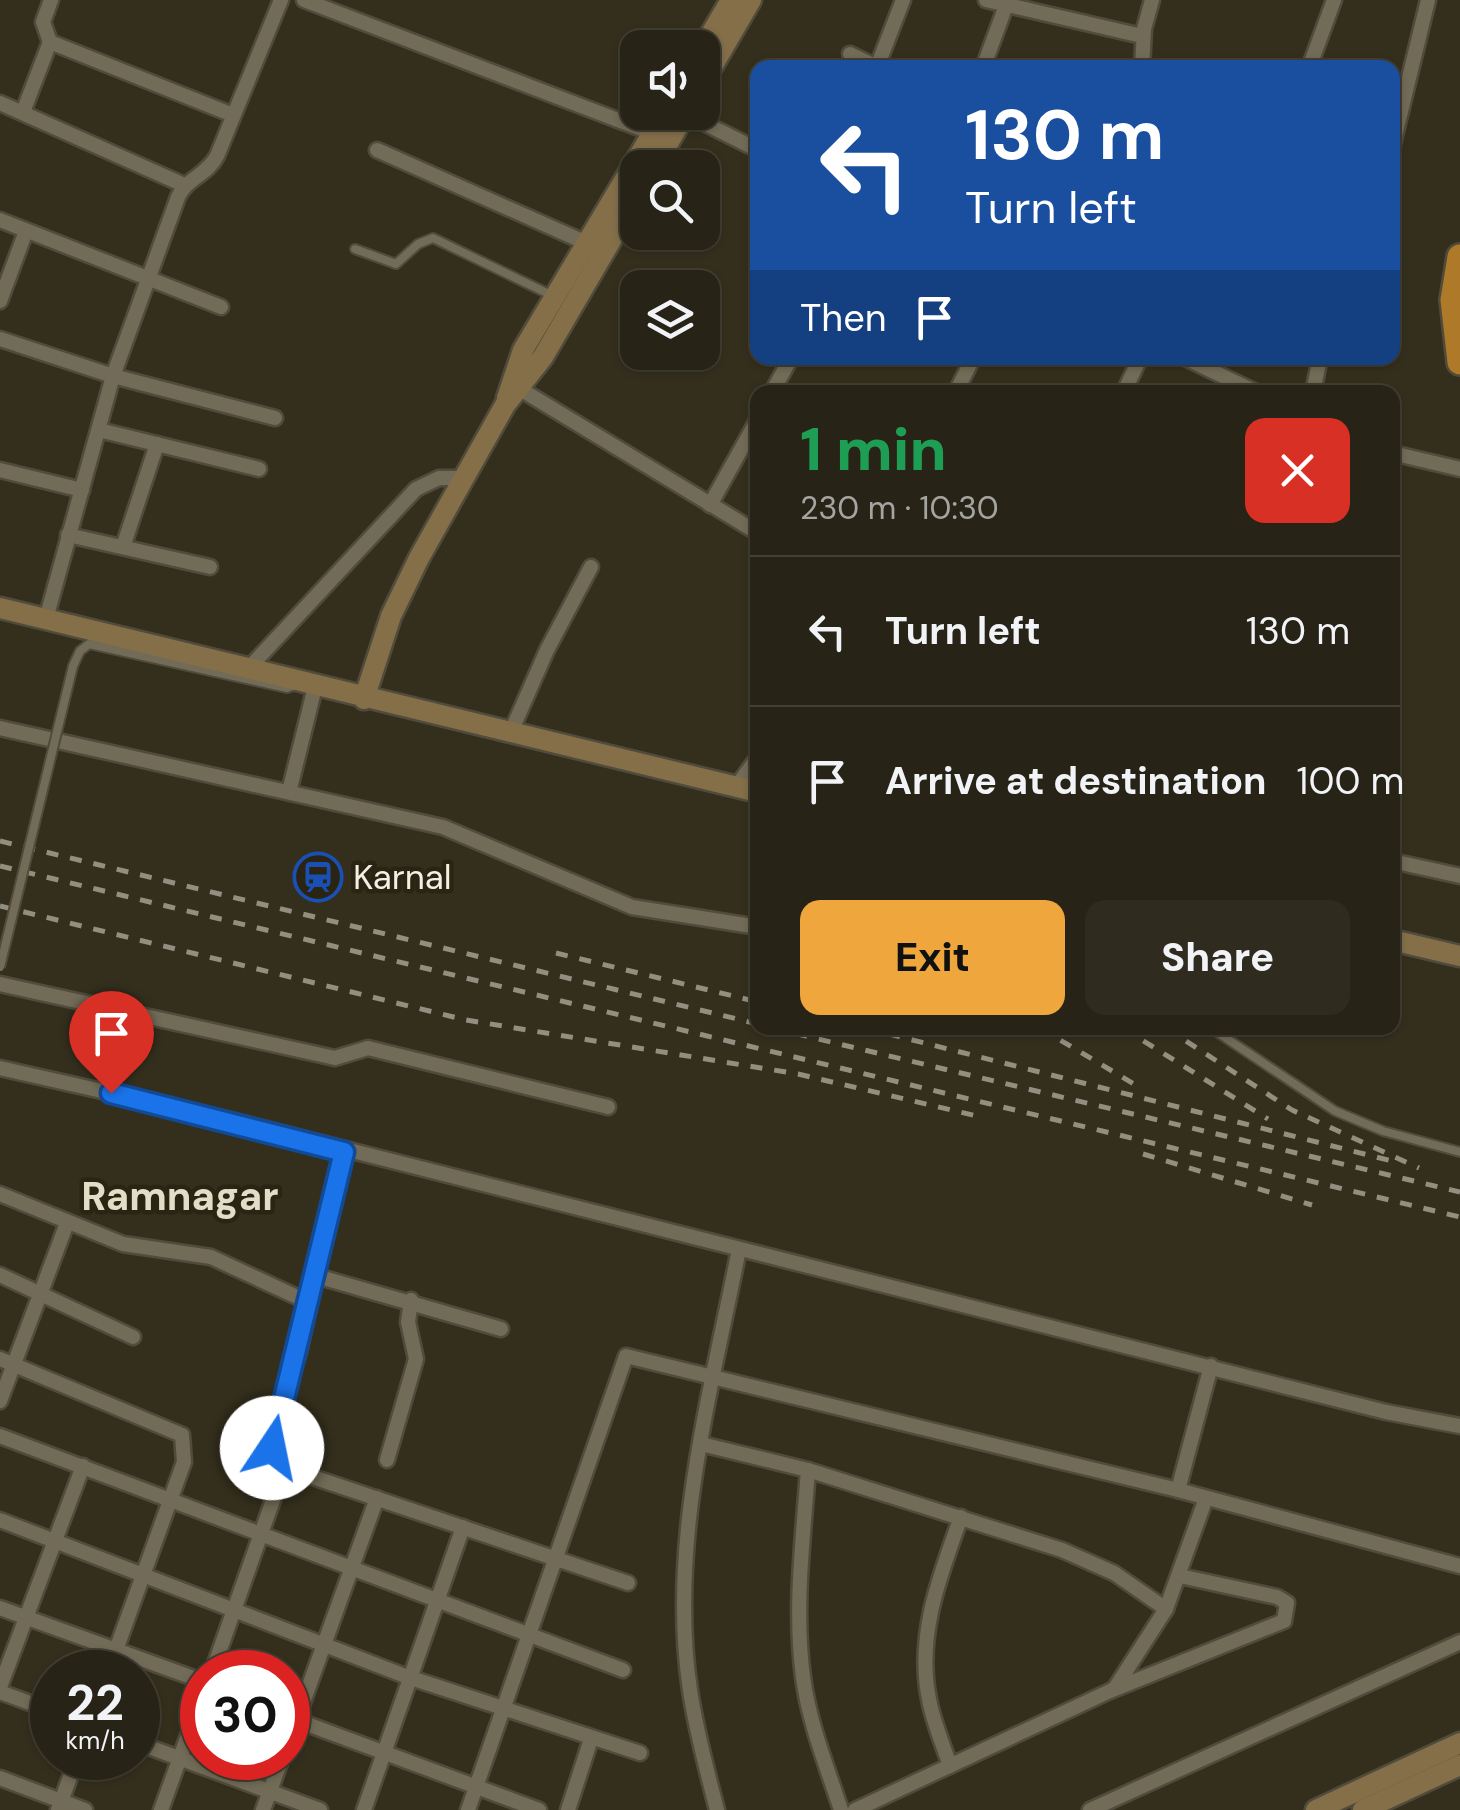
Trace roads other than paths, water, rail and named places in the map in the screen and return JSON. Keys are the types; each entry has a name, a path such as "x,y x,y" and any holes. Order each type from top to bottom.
{"highway":[{"path":"1460,257 1453,300 1460,362"}],"street":[{"path":"24,112 50,42 43,22 51,0"},
{"path":"46,620 113,376 147,280 184,185 211,167 281,0"},
{"path":"304,0 662,138"},
{"path":"714,30 732,0"},
{"path":"720,53 751,0"},
{"path":"881,60 904,0"},
{"path":"986,0 1142,36"},
{"path":"1142,60 1142,36 1152,0"},
{"path":"1312,60 1334,0"},
{"path":"1400,115 1428,0"},
{"path":"986,60 1007,2"},
{"path":"50,42 232,115"},
{"path":"850,54 863,60"},
{"path":"0,103 184,185"},
{"path":"364,700 391,616 463,478 512,397 543,357 595,247 667,130"},
{"path":"715,130 750,146"},
{"path":"659,150 662,138"},
{"path":"377,150 595,247"},
{"path":"512,397 516,364 555,298 620,216"},
{"path":"0,220 221,306"},
{"path":"0,301 26,231"},
{"path":"0,338 113,376 275,418"},
{"path":"1200,365 1241,385"},
{"path":"512,397 750,528"},
{"path":"98,430 258,469"},
{"path":"710,505 750,433"},
{"path":"122,547 157,444"},
{"path":"1400,455 1460,469"},
{"path":"0,470 82,490"},
{"path":"248,669 416,489 439,478 463,478"},
{"path":"68,535 210,568"},
{"path":"510,734 591,567"},
{"path":"0,608 364,700 750,790"},
{"path":"289,792 307,684"},
{"path":"0,728 472,836 632,907 750,926"},
{"path":"736,787 750,768"},
{"path":"1400,863 1460,876"},
{"path":"1400,942 1460,956"},
{"path":"0,984 334,1058 368,1048 608,1106"},
{"path":"0,1068 222,1118 344,1152 1460,1426"},
{"path":"220,1650 272,1500 271,1463 279,1410 299,1352 313,1275 344,1152"},
{"path":"0,1194 137,1247 196,1252 308,1302"},
{"path":"0,1402 6,1361 40,1292 67,1223"},
{"path":"718,1810 690,1688 686,1616 689,1528 739,1250"},
{"path":"0,1275 134,1337"},
{"path":"313,1275 501,1328"},
{"path":"387,1460 416,1359 408,1322 411,1300"},
{"path":"468,1810 621,1360 632,1356 1178,1490 1460,1566"},
{"path":"0,1608 116,1650 184,1462 182,1435 6,1361"},
{"path":"1178,1490 1212,1366"},
{"path":"0,1436 170,1498 435,1603 623,1670"},
{"path":"702,1444 808,1470 1090,1562 1166,1609"},
{"path":"271,1463 628,1584"},
{"path":"30,1703 0,1690 83,1466"},
{"path":"808,1470 799,1591 803,1677 810,1717 841,1810"},
{"path":"310,1675 376,1498"},
{"path":"1114,1689 1166,1609 1206,1498"},
{"path":"950,1766 929,1700 926,1670 935,1589 961,1517"},
{"path":"0,1520 144,1572 408,1678 640,1753"},
{"path":"364,1810 463,1527"},
{"path":"855,1810 1114,1689 1284,1620 1288,1612 1287,1603 1276,1597 1180,1576"},
{"path":"1090,1810 1460,1642"},
{"path":"310,1724 539,1810"},
{"path":"568,1810 592,1739"},
{"path":"1316,1810 1460,1743"},
{"path":"160,1751 180,1758 161,1810"},
{"path":"1363,1810 1460,1765"},
{"path":"0,1778 60,1805 85,1810"},
{"path":"60,1805 69,1780"},
{"path":"240,1780 320,1810"},
{"path":"263,1810 274,1780"}],"lane":[{"path":"354,249 396,264 418,244 434,238 555,298"},
{"path":"0,967 74,666 89,644 286,688 307,684"},
{"path":"1221,1035 1335,1111 1384,1131 1460,1152"}],"railway":[{"path":"0,841 750,1022"},
{"path":"0,866 1460,1217"},
{"path":"0,906 466,1020 798,1074 977,1116"},
{"path":"556,953 750,1000"},
{"path":"801,1035 1460,1192"},
{"path":"893,1035 1392,1161"},
{"path":"1052,1035 1134,1084"},
{"path":"1134,1035 1268,1119"},
{"path":"1177,1035 1292,1110 1419,1168"},
{"path":"1143,1154 1312,1205"}],"place":[{"name":"Karnal","path":"318,877"}],"district":[{"name":"Ramnagar","path":"180,1196"}]}
